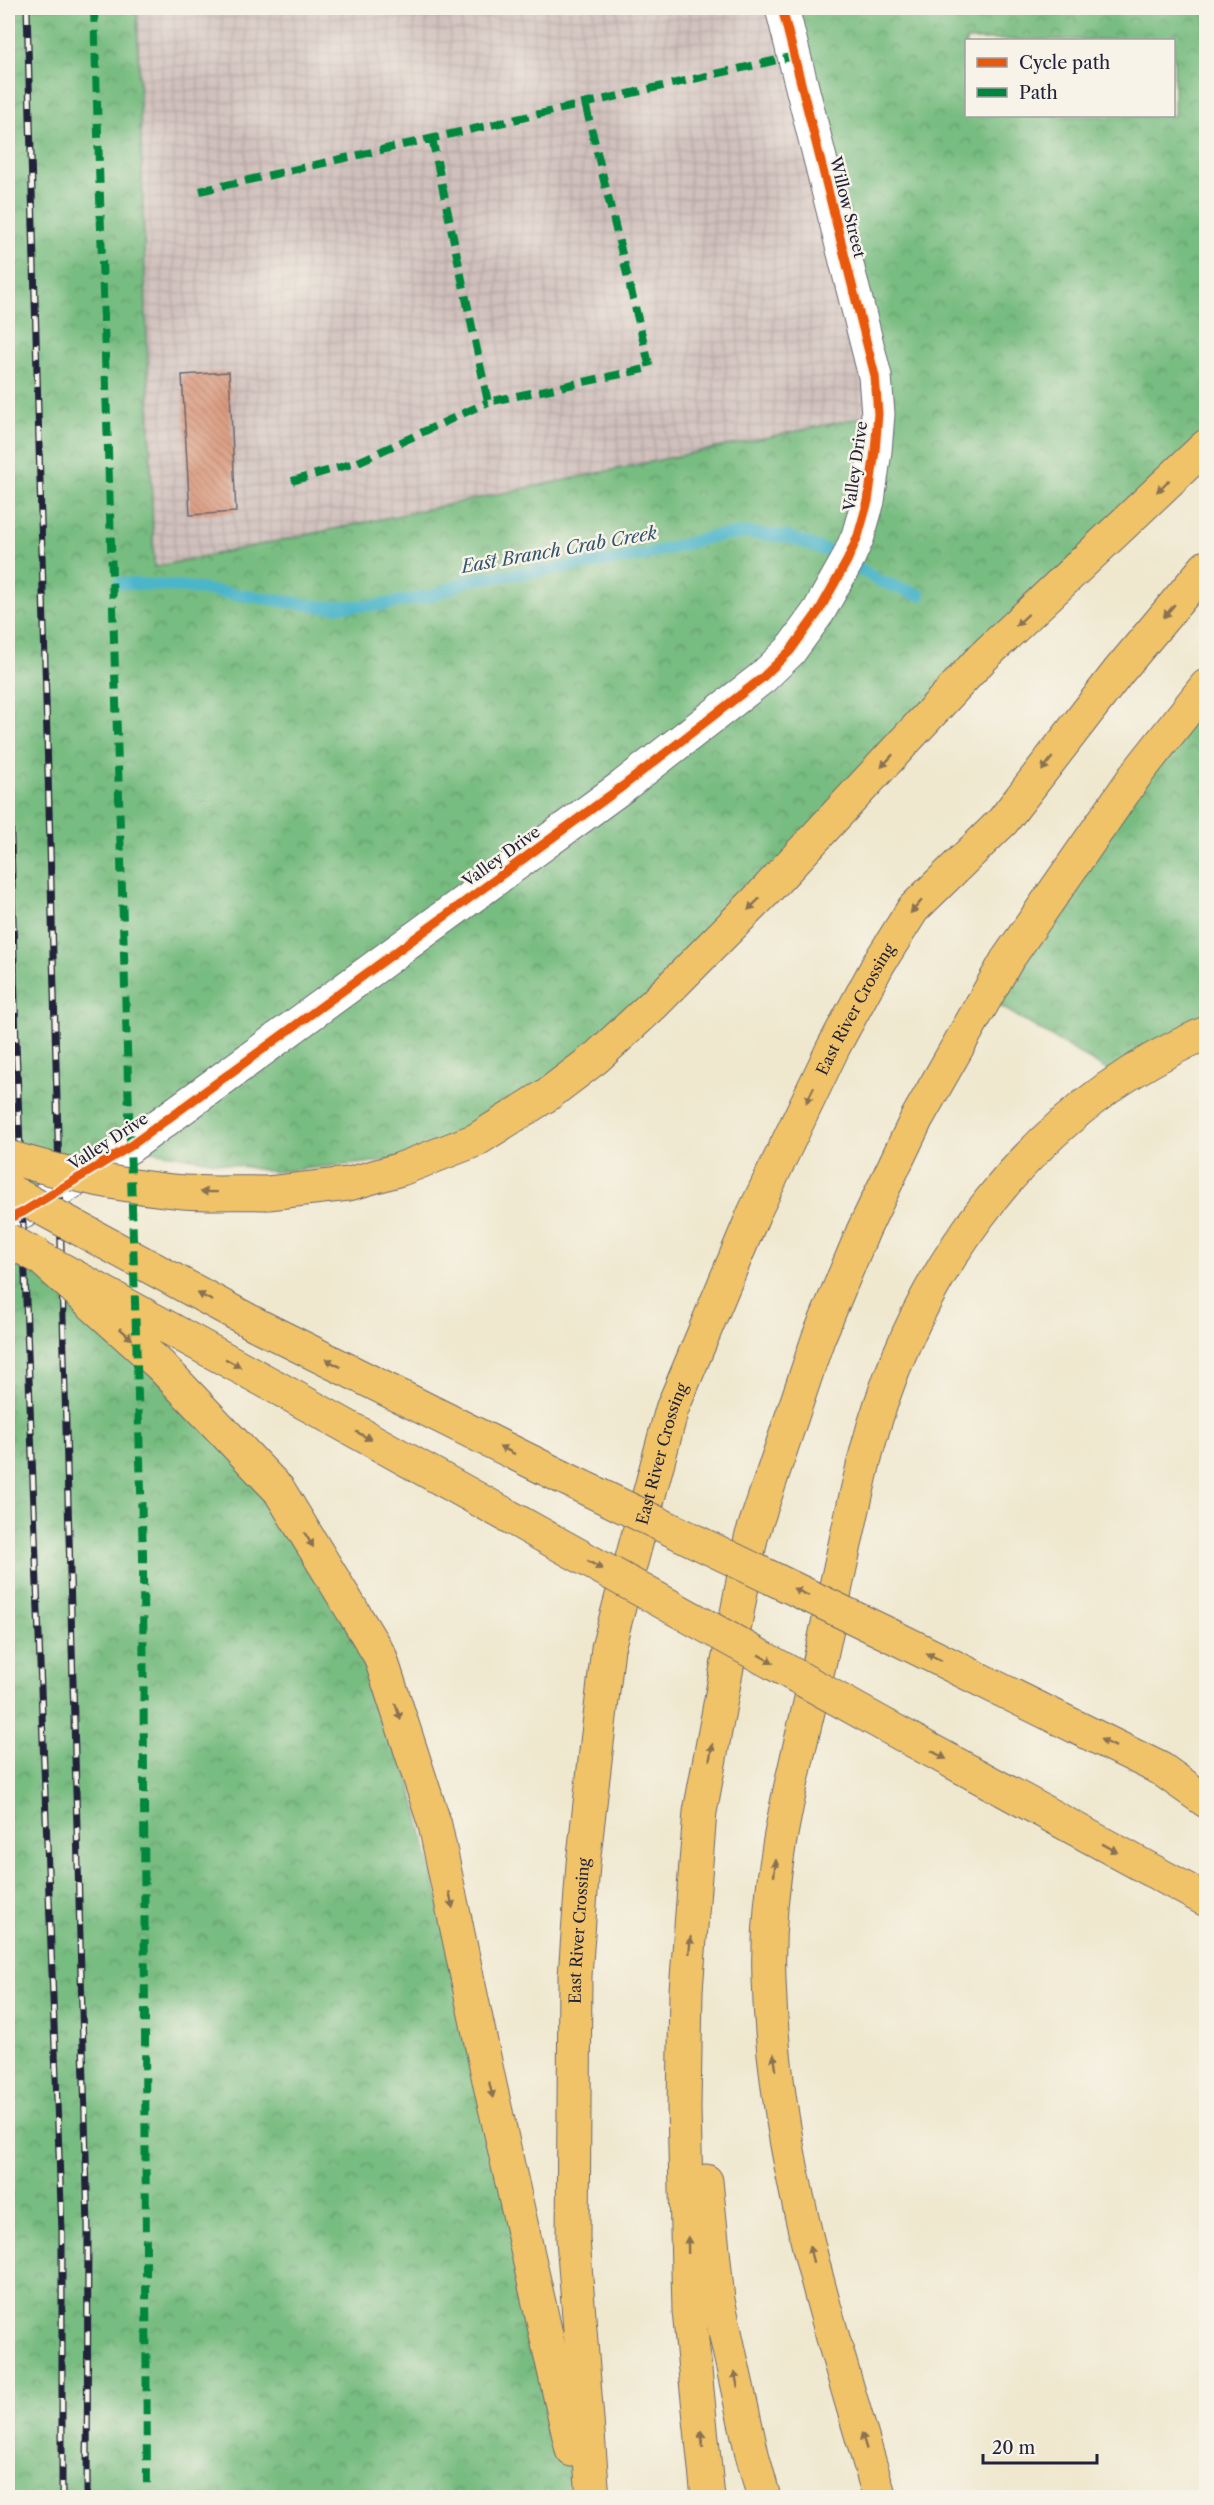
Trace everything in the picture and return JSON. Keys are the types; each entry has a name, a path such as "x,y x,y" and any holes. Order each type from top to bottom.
{"highway":[{"path":"8,1157 43,1167 117,1182 173,1190 268,1193 349,1184 400,1169 476,1140 548,1095 597,1057 654,1004 763,894 982,658 1206,446"},
{"name":"East River Crossing","path":"593,2498 573,2239 575,1976 583,1864 608,1648 672,1409 754,1212 778,1161 833,1048 879,963 913,909 1003,821 1119,671 1206,567"},
{"path":"708,2498 689,2311 684,2108 686,1990 700,1812 751,1538 818,1339 863,1231 917,1118 1006,960 1135,776 1206,686"},
{"path":"880,2498 830,2329 792,2183 773,2050 769,1978 769,1919 777,1847 868,1448 891,1378 925,1301 976,1216 1017,1167 1059,1125 1120,1078 1206,1033"},
{"path":"8,1190 257,1325 560,1476 1161,1769 1206,1801"},
{"path":"21,1247 1204,1900"},
{"path":"21,1247 161,1366 279,1490 380,1656 435,1826 490,2085 583,2498"},
{"path":"1161,1769 1206,1778"},
{"path":"686,1990 718,2300 764,2498"}],"street":[{"name":"Willow Street","path":"782,8 875,376 878,414"},
{"name":"Valley Drive","path":"8,1219 129,1147 622,786 762,678 790,651 819,611 858,536 868,501 878,414"}],"shaded area":[{"path":"137,8 782,8 878,414 153,567"}],"green space":[{"path":"8,8 137,8 154,567 877,414 782,8 1206,8 1206,446 547,1095 397,1160 274,1172 129,1147 8,1219"},
{"path":"1206,686 1206,1033 1120,1078 985,997"},
{"path":"8,1240 279,1490 380,1656 583,2497 8,2497"}],"building":[{"path":"229,372 236,512 190,515 182,375"}],"waterway":[{"name":"East Branch Crab Creek","path":"120,583 185,587 324,607 382,605 432,596 471,580 644,555 711,537 746,533 788,537 836,554 879,581 920,595"}],"railway":[{"path":"27,8 88,2228 87,2498"},
{"path":"8,719 16,1043 62,2231 62,2498"}],"marked path":[{"path":"94,8 143,1554 147,2498"},
{"path":"200,191 795,56"},
{"path":"432,138 488,402 650,368 585,103"},
{"path":"292,481 358,462 488,402"}],"cycle path":[{"path":"8,1219 129,1147 623,786 762,678 790,651 819,611 858,536 868,501 878,414 875,376 782,8"}]}
